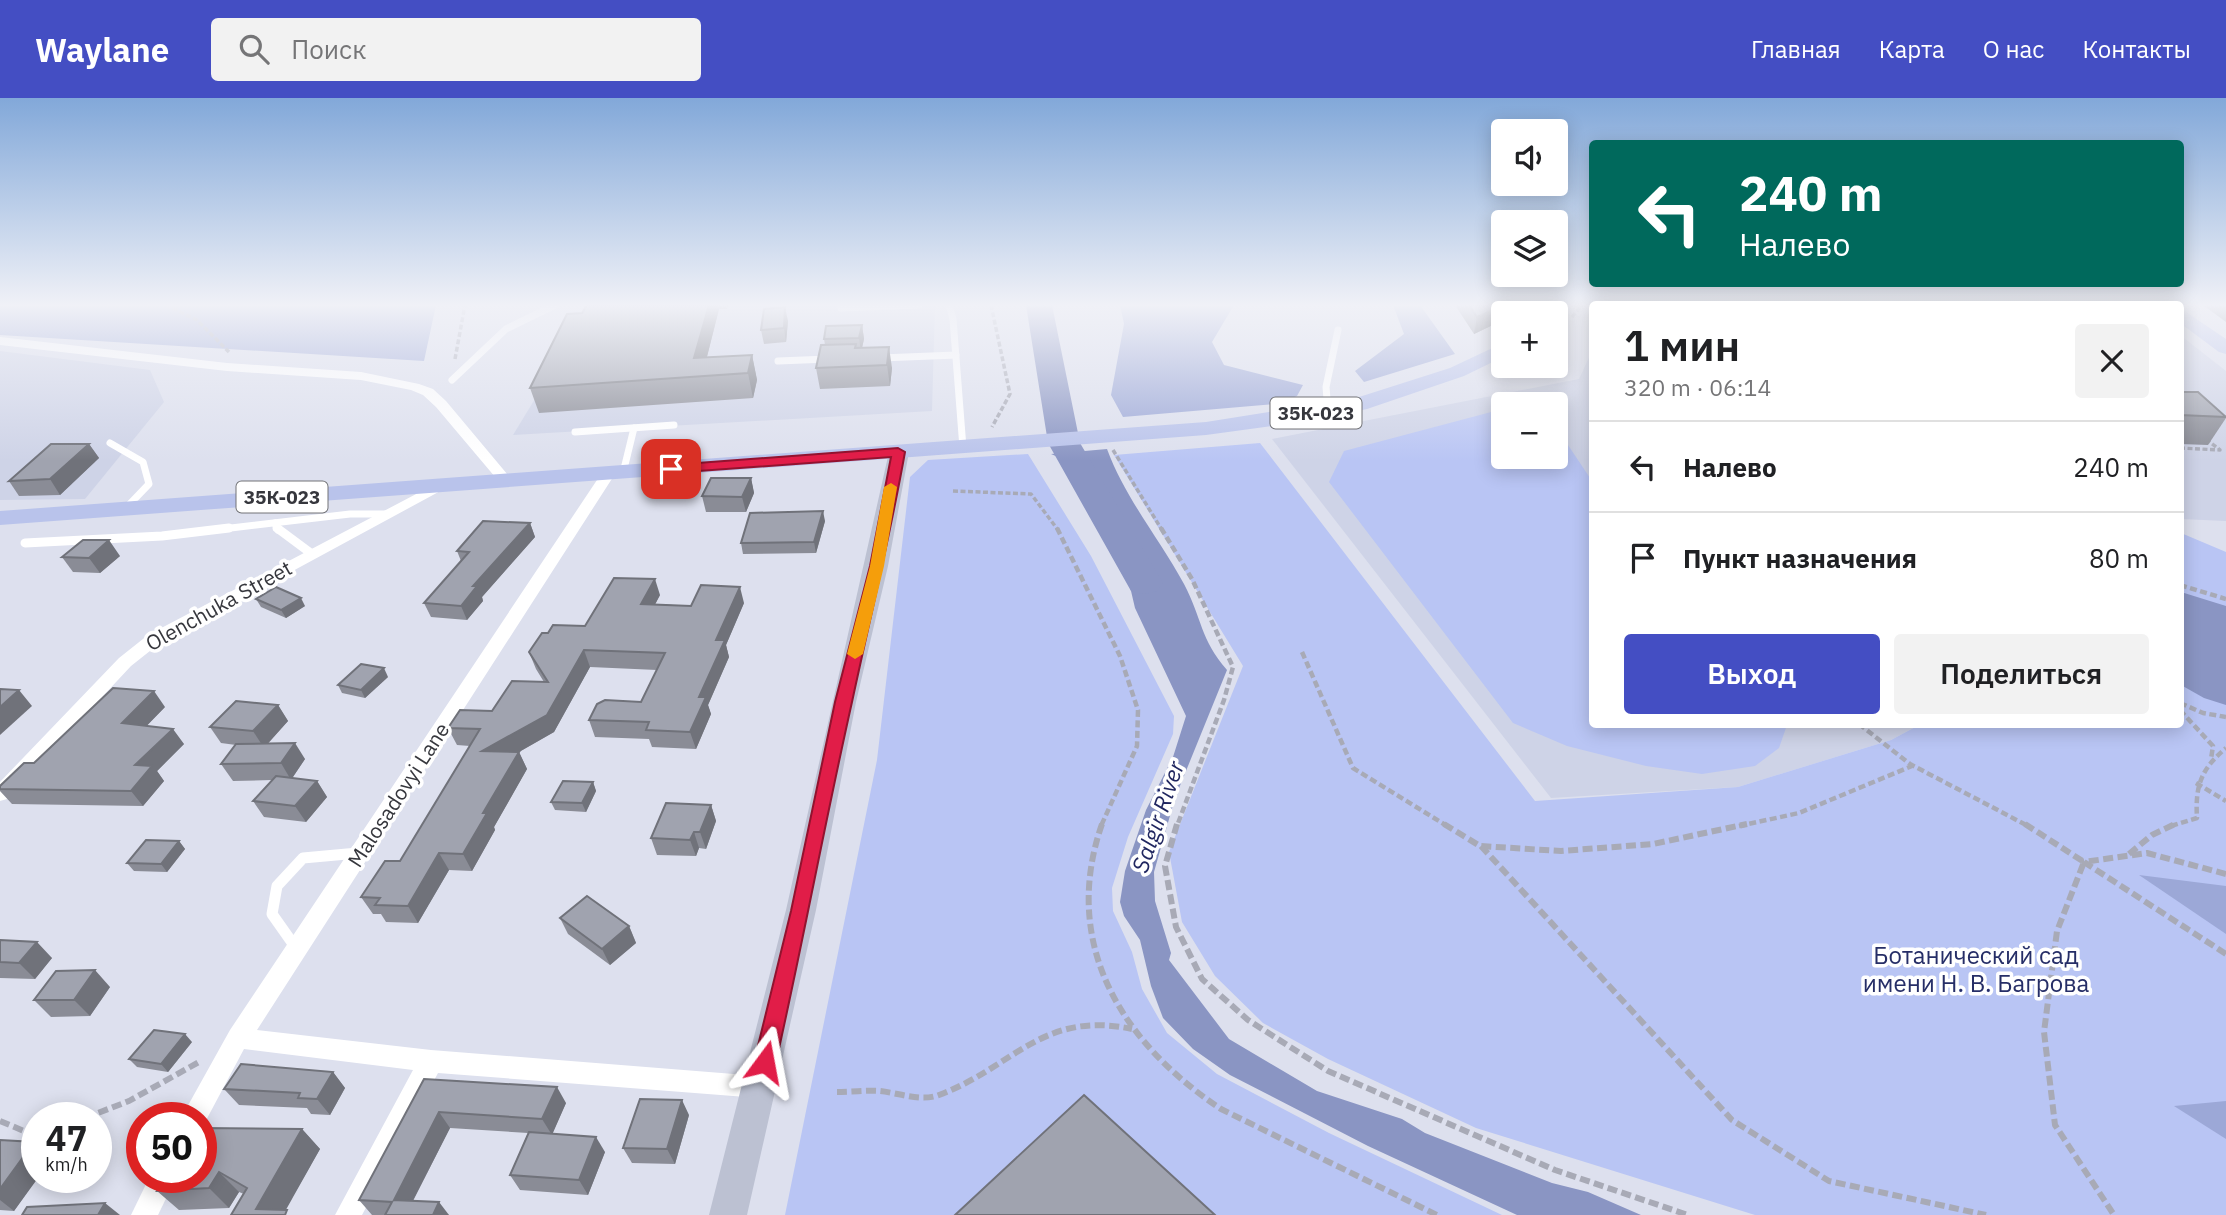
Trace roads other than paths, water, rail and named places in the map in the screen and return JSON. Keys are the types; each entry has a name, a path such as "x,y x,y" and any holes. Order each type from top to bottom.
{"main road":[{"name":"35К-023","path":"0,518 963,447 1121,441 1328,411 1422,386 1488,357"},
{"path":"728,1215 801,911 843,702 877,566 898,452"}],"street":[{"path":"136,357 227,368 361,376 414,387 428,392 441,404 506,481"},
{"name":"Malosadovyi Lane","path":"203,1102 233,1048 297,949 615,473"},
{"name":"Olenchuka Street","path":"0,794 125,662 144,646 189,619 439,486"},
{"path":"233,1048 759,1087"},
{"path":"348,1215 431,1061"},
{"path":"144,1215 155,1193"}],"lane":[{"path":"452,380 476,357"},
{"path":"869,358 894,357"},
{"path":"956,357 963,447"},
{"path":"1328,411 1326,387 1332,357"},
{"path":"778,360 843,359"},
{"path":"575,432 674,425"},
{"path":"615,473 634,428"},
{"path":"110,443 143,462 149,484 125,509"},
{"path":"25,543 162,536 349,514 389,514"},
{"path":"275,523 279,532 312,554"},
{"path":"297,949 272,914 277,886 303,858 360,853"}],"water":[{"path":"1107,449 1133,501 1184,584 1211,648 1227,670 1175,798 1154,872 1155,901 1171,953 1169,960 1229,1039 1317,1091 1402,1119 1425,1133 1552,1183 1588,1192 1641,1215 1517,1215 1368,1146 1230,1075 1193,1049 1163,1018 1151,986 1140,940 1124,916 1120,902 1125,871 1146,810 1173,757 1186,716 1135,608 1110,501 1079,466 1051,454"},
{"path":"2184,593 2226,606 2226,705 2204,698 2184,687"}],"waterway":[{"name":"Salgir River","path":"1048,357 1064,443 1144,583"}],"park label":[{"name":"Ботанический сад имени Н. В. Багрова","path":"1976,970"}]}
